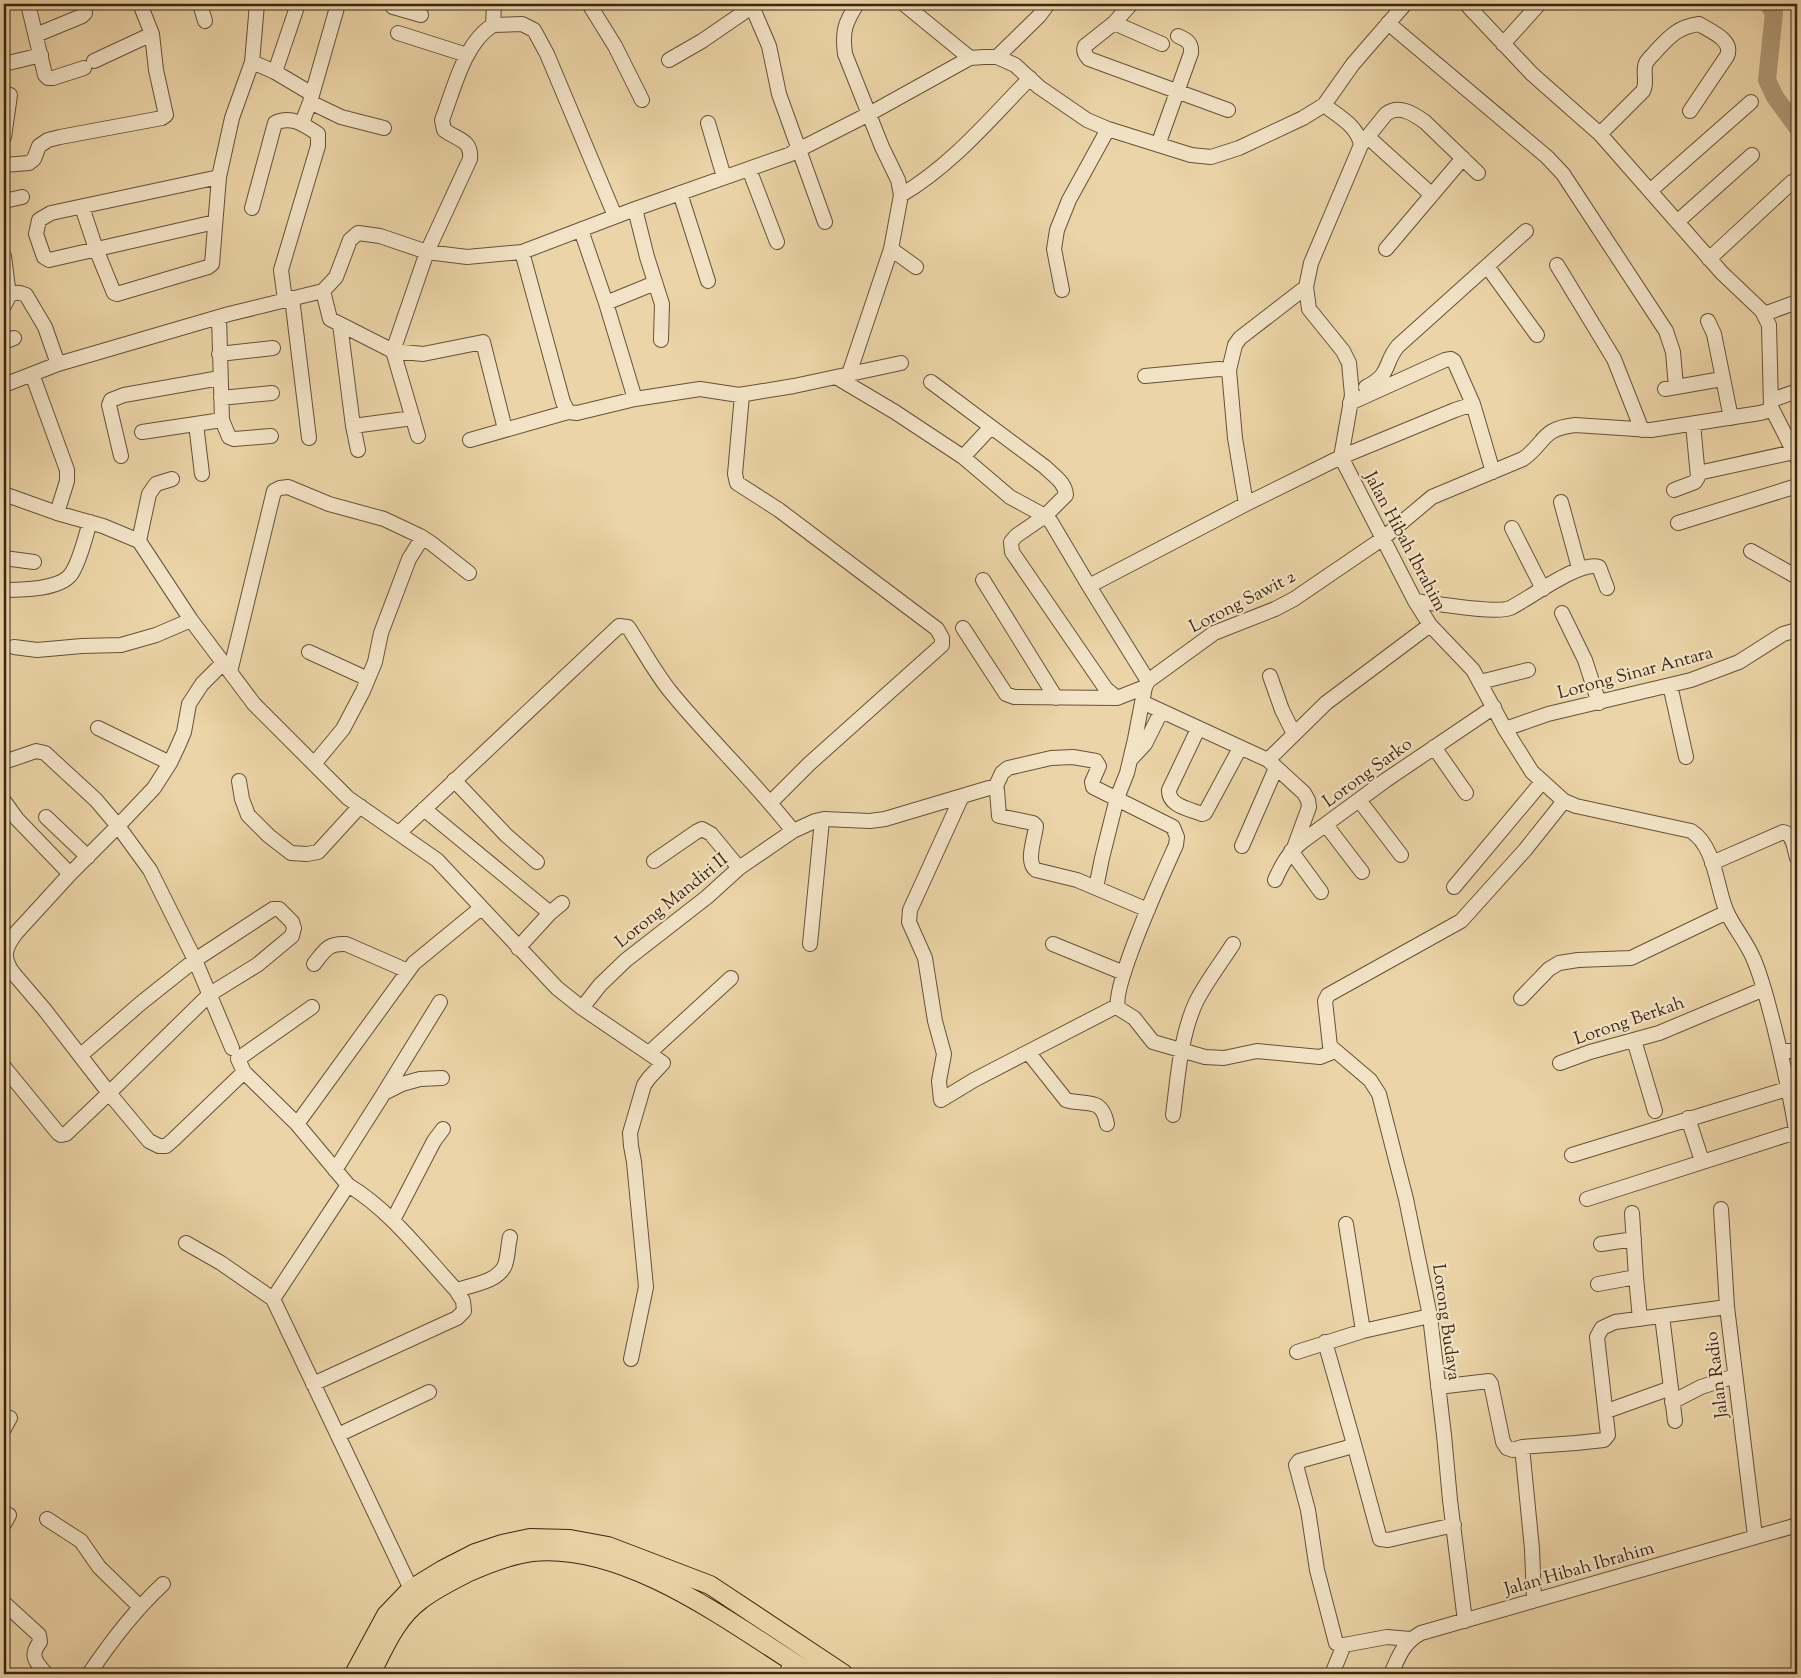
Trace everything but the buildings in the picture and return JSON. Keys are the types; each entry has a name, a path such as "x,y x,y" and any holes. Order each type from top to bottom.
{"main road":[{"path":"354,1674 386,1615 411,1589 475,1553 530,1538 570,1539 608,1546 710,1585 844,1674"},
{"path":"371,1674 398,1624 420,1600 480,1567 532,1552 568,1553 604,1560 648,1576 690,1597 789,1668 812,1674"}],"street":[{"path":"28,4 45,75 48,78 53,78 89,65 152,34"},
{"path":"36,35 82,16 85,13 83,4"},
{"path":"4,164 29,162 34,159 39,146 54,139 162,118 166,115 156,70 152,34 140,4"},
{"path":"200,4 204,21"},
{"path":"82,207 96,249 114,293 122,294 208,267 212,264 219,178 232,118 252,62 258,4"},
{"path":"275,72 298,4"},
{"path":"302,123 338,4"},
{"path":"391,4 393,7 421,15"},
{"path":"493,25 494,4"},
{"path":"588,4 614,46 642,100"},
{"path":"843,375 891,249 901,195 898,180 882,148 845,54 843,41 845,24 857,4"},
{"path":"904,4 970,58"},
{"path":"996,57 1039,16 1048,4"},
{"path":"1130,4 1114,23 1085,46 1085,56 1228,110"},
{"path":"4,385 58,364 219,317 323,290 336,277 350,240 358,233 380,236 427,252 467,257 522,252 615,216 791,154 799,147 806,146 869,114 970,58 996,57 1014,65 1039,87 1087,120 1108,129 1191,155 1211,157 1239,148 1303,118 1324,104 1353,64 1405,4"},
{"path":"1466,4 1532,74 1600,134 1732,284 1764,314 1770,325 1772,404 1795,455 1698,473"},
{"path":"1503,44 1539,4"},
{"path":"669,60 702,41 752,5 769,46 779,94 826,222"},
{"path":"1114,23 1162,44"},
{"path":"1388,23 1547,157 1564,174 1666,331 1673,352 1671,388 1722,379"},
{"path":"418,436 393,350 427,252 470,159 471,150 467,143 444,130 442,120 467,56 479,36 493,25 522,24 534,30 551,63 615,216"},
{"path":"1600,134 1646,88 1645,68 1647,61 1673,33 1688,25 1699,24 1724,40 1729,45 1730,50 1690,111"},
{"path":"398,33 467,56"},
{"path":"1158,145 1192,48 1187,40 1178,36"},
{"path":"4,64 41,55"},
{"path":"252,62 275,72 311,98 342,117 384,128"},
{"path":"901,195 915,187 962,147 1030,78"},
{"path":"4,137 10,95"},
{"path":"1650,191 1751,102"},
{"path":"1324,104 1356,130 1360,137 1432,195"},
{"path":"1341,457 1351,399 1349,363 1343,351 1309,308 1306,287 1311,263 1365,141 1386,114 1391,110 1398,109 1417,116 1426,122 1478,173"},
{"path":"252,208 275,123 283,119 302,123 318,134 318,146 281,270 288,299 309,438"},
{"path":"708,123 724,178"},
{"path":"1062,290 1054,249 1057,230 1069,200 1108,129"},
{"path":"1677,222 1752,156"},
{"path":"1386,249 1463,158"},
{"path":"749,169 777,242"},
{"path":"215,222 49,260 44,257 36,234 39,220 52,213 219,178"},
{"path":"1709,258 1792,182"},
{"path":"680,193 708,282"},
{"path":"4,201 22,197"},
{"path":"635,209 662,304 661,340"},
{"path":"581,230 635,398"},
{"path":"1351,399 1378,381 1386,372 1398,346 1526,230"},
{"path":"891,249 916,267"},
{"path":"522,252 563,402 568,412"},
{"path":"4,256 7,301"},
{"path":"1557,265 1614,360 1642,430"},
{"path":"1487,266 1537,335"},
{"path":"606,303 655,283"},
{"path":"1246,504 1236,438 1229,370 1235,345 1240,338 1306,287"},
{"path":"323,290 330,320 393,350 423,354 483,342 505,429"},
{"path":"7,301 15,293 21,292 26,295 45,327 58,364"},
{"path":"1764,314 1797,302"},
{"path":"219,317 222,420 229,437 234,439 271,436"},
{"path":"1708,321 1714,334 1731,418"},
{"path":"340,324 353,426 358,450"},
{"path":"219,354 273,348"},
{"path":"1351,399 1451,359 1454,361 1473,404 1493,472"},
{"path":"470,440 568,412 577,413 635,398 705,389 730,395 742,394 786,388 901,363"},
{"path":"1145,376 1219,369 1229,370"},
{"path":"32,374 67,470 67,482 58,513"},
{"path":"843,375 962,457 1010,497 1051,522 1146,684 1130,760 1117,798 1096,888"},
{"path":"121,456 109,405 111,400 124,395 220,378"},
{"path":"931,382 1045,467 1062,483 1066,495 1044,516 1016,536 1011,542 1012,552 1106,689 1117,698"},
{"name":"Lorong Sawit 2","path":"1117,698 1146,684 1209,636 1285,604 1382,539 1432,497 1523,459 1544,436 1552,431 1575,425 1661,430 1767,411 1772,404 1797,391"},
{"path":"221,398 272,394"},
{"path":"742,394 735,474 737,483 811,533 937,629 942,638 942,645 809,764 771,802"},
{"path":"1088,586 1341,457 1473,404"},
{"path":"353,426 413,418"},
{"path":"142,432 222,420"},
{"path":"196,424 202,474"},
{"path":"1674,490 1695,482 1698,473 1694,424"},
{"path":"962,457 992,427"},
{"name":"Jalan Hibah Ibrahim","path":"1341,457 1415,601 1430,625 1473,670 1505,729 1532,772 1564,800 1576,806 1691,831 1704,844 1727,912 1749,949 1764,989 1780,1052 1797,1135"},
{"path":"139,542 149,494 156,484 172,479"},
{"path":"1678,523 1797,486"},
{"path":"244,1072 166,1146 159,1146 149,1141 109,1093 44,1008 6,971 5,954 8,942 70,874 154,788 170,763 184,732 189,704 202,684 226,667 274,491 288,487 329,504 384,519 432,543 469,573"},
{"path":"4,494 90,522 139,542 191,620 254,704 348,798 437,860 557,988 582,1008 663,1063 644,1085 630,1133 646,1287 631,1359"},
{"path":"1561,502 1579,568"},
{"path":"4,590 28,589 54,584 67,579 73,572 90,522"},
{"path":"1512,528 1543,589"},
{"path":"314,764 343,729 368,679 381,632 409,559 420,536"},
{"path":"1751,551 1797,577"},
{"path":"4,558 34,562"},
{"path":"1415,601 1498,610 1510,608 1579,568 1594,565 1598,567 1607,588"},
{"path":"983,580 1056,698"},
{"path":"1562,613 1585,660 1599,703"},
{"path":"14,647 37,650 121,645 156,635 191,620"},
{"path":"399,833 619,626 624,625 628,627 669,690 754,786 771,802 793,831"},
{"path":"1242,846 1272,764 1294,734 1326,703 1430,625"},
{"name":"Lorong Sinar Antara","path":"1505,729 1548,714 1691,680 1739,662 1796,627"},
{"path":"963,628 1006,694 1014,697 1117,698"},
{"path":"309,652 368,679"},
{"path":"1480,682 1528,670"},
{"path":"1270,676 1282,710 1294,734"},
{"path":"1670,685 1686,757"},
{"path":"1142,702 1272,764 1304,793 1309,807 1293,850 1321,892"},
{"name":"Lorong Sarko","path":"1274,880 1282,864 1293,850 1326,824 1494,707"},
{"path":"1130,760 1144,744 1161,712"},
{"path":"98,728 170,763"},
{"path":"1198,729 1169,790 1169,795 1174,803 1202,814 1205,813 1240,748"},
{"path":"1434,748 1466,793"},
{"path":"4,762 36,751 45,753 96,800 118,826 150,870 195,960 232,1048"},
{"path":"1117,1006 1124,973 1176,845 1177,837 1173,828 1093,787 1092,782 1099,766 1096,761 1073,757 1046,759 1008,768 1002,773 995,788 998,794 997,813 999,816 1033,823 1036,826 1031,861 1036,870 1077,880 1148,910"},
{"path":"454,780 506,835 537,862"},
{"path":"239,781 242,800 248,814 269,836 291,853 307,854 318,852 360,806"},
{"path":"1454,887 1542,782"},
{"name":"Lorong Mandiri II","path":"582,1008 600,985 626,960 707,897 739,868 793,831 832,818 878,820 989,788 995,788"},
{"path":"962,796 910,910 909,916 911,930 924,958 935,1021 944,1054 939,1081 941,1100 974,1080 1117,1006"},
{"path":"1359,800 1401,855"},
{"path":"1117,1006 1134,1018 1153,1042 1205,1057 1224,1058 1253,1051 1320,1057 1335,1051 1329,1044 1325,1001 1328,996 1460,921 1525,850 1564,800"},
{"path":"4,801 17,819 70,874"},
{"path":"424,809 550,913"},
{"path":"46,817 88,857"},
{"path":"810,944 822,820"},
{"path":"1326,824 1362,872"},
{"path":"654,861 702,829 711,834 739,868"},
{"path":"1712,863 1783,832 1788,833 1791,837 1797,858"},
{"path":"518,948 550,913 562,903"},
{"path":"297,1124 414,963 481,908"},
{"path":"4,1067 62,1135 71,1130 210,994 257,965 292,936 294,928 292,922 279,909 273,909 195,960 141,1003 81,1055"},
{"path":"1521,998 1549,969 1560,963 1578,960 1631,958 1727,912"},
{"path":"314,964 329,946 337,943 346,944 408,971"},
{"path":"1053,944 1124,973"},
{"path":"1172,1115 1182,1051 1197,1001 1234,944"},
{"path":"649,1053 731,978"},
{"name":"Lorong Berkah","path":"1560,1063 1590,1052 1659,1034 1764,989"},
{"path":"335,1170 440,1002"},
{"path":"312,1007 238,1059 244,1072 297,1124 348,1184 363,1194 393,1220 464,1301 464,1311 456,1318 313,1384"},
{"path":"1634,1040 1655,1111"},
{"name":"Lorong Budaya","path":"1335,1051 1370,1080 1379,1094 1406,1198 1430,1316 1465,1621"},
{"path":"1780,1052 1797,1051"},
{"path":"1028,1052 1066,1100 1094,1104 1105,1114 1107,1124"},
{"path":"384,1093 402,1084 420,1079 442,1078"},
{"path":"1572,1155 1688,1118 1787,1090"},
{"path":"1688,1118 1702,1161"},
{"path":"393,1220 434,1141 443,1129"},
{"path":"1587,1199 1702,1161 1797,1135"},
{"path":"273,1298 348,1184"},
{"name":"Jalan Radio","path":"1721,1209 1726,1307 1755,1536"},
{"path":"1632,1213 1640,1319"},
{"path":"1346,1224 1363,1330"},
{"path":"456,1290 489,1280 500,1273 505,1264 510,1237"},
{"path":"1601,1244 1634,1238"},
{"path":"186,1243 221,1263 273,1298 411,1589"},
{"path":"1598,1284 1636,1277"},
{"path":"1438,1387 1489,1381 1503,1442 1508,1448 1514,1450 1522,1447 1604,1440 1608,1435 1607,1411 1597,1337 1602,1328 1608,1324 1726,1307"},
{"path":"1297,1352 1363,1330 1430,1316"},
{"path":"1662,1316 1675,1421"},
{"path":"1325,1342 1380,1539 1388,1540 1454,1526"},
{"path":"1607,1411 1672,1395 1735,1376"},
{"path":"338,1435 429,1392"},
{"path":"1354,1444 1299,1461 1296,1467 1308,1510 1316,1570 1336,1643 1344,1645 1388,1637 1410,1639"},
{"path":"1522,1447 1532,1549 1534,1600"},
{"path":"47,1520 82,1541 99,1567 139,1606"},
{"name":"Jalan Hibah Ibrahim","path":"1410,1639 1421,1632 1794,1526 1797,1523"},
{"path":"89,1674 106,1647 139,1606 163,1584"},
{"path":"4,1603 39,1635 40,1642 34,1649 34,1654 36,1662 46,1674"},
{"path":"1391,1674 1402,1648 1410,1639"},
{"path":"1332,1674 1344,1645"}],"waterway":[{"path":"1768,4 1774,13 1767,80 1775,97 1797,127"}]}
